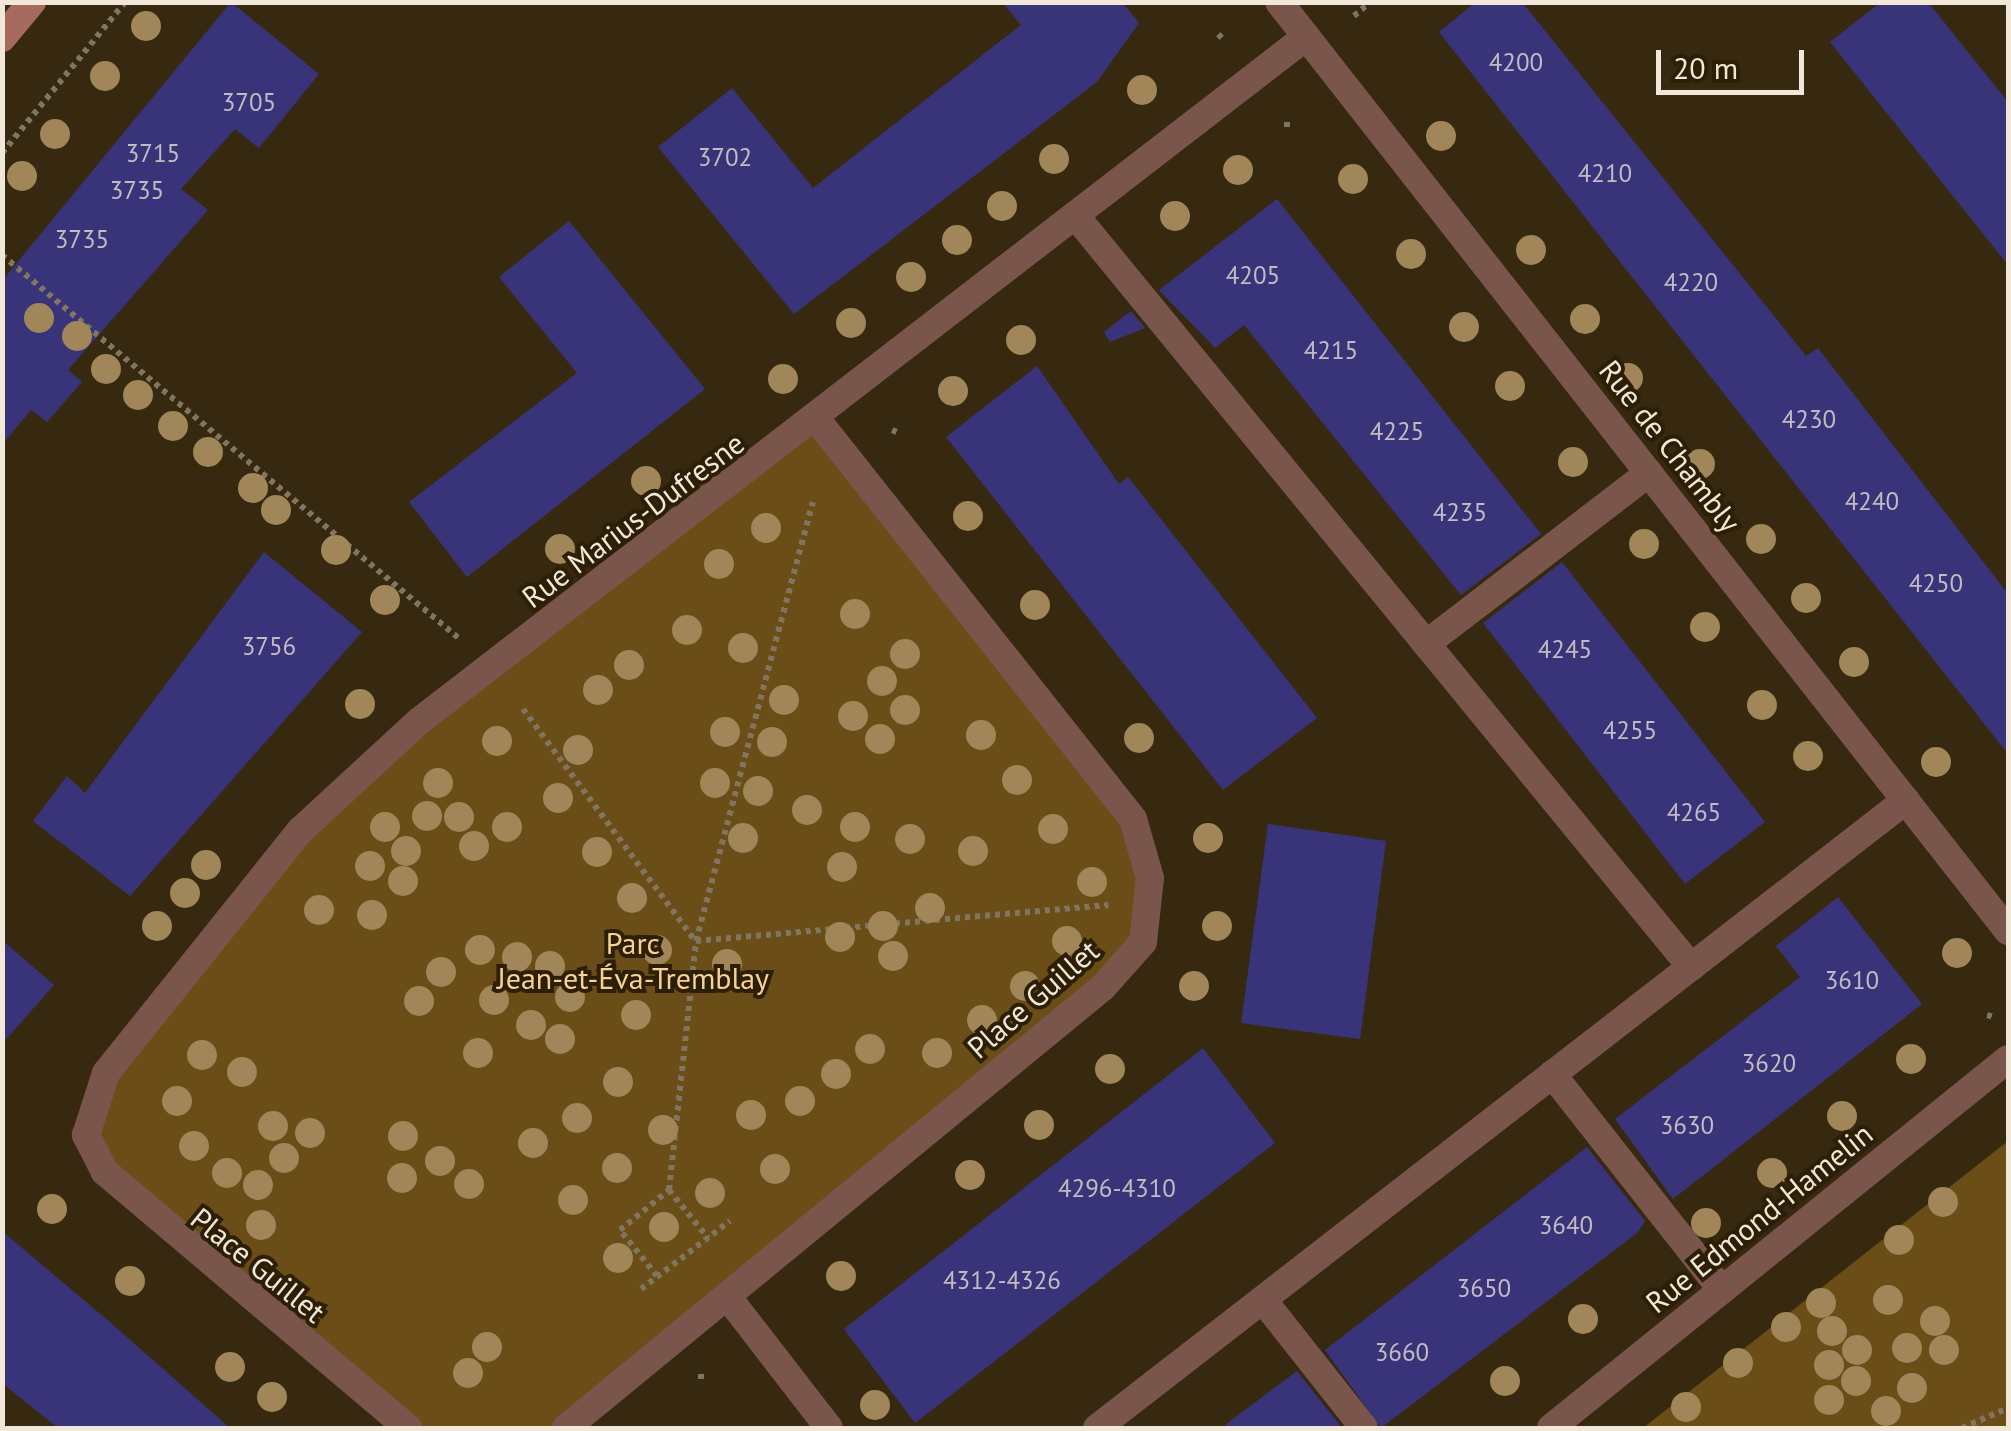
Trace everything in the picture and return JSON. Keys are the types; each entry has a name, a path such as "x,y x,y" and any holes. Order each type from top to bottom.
{"main road":[{"path":"2,38 32,2"}],"street":[{"name":"Rue de Chambly","path":"1279,2 2008,931"},
{"name":"Rue Marius-Dufresne","path":"86,1134 106,1072 300,830 418,722 1079,220 1306,37"},
{"path":"1079,220 1691,966"},
{"name":"Place Guillet","path":"566,1428 1103,987 1143,942 1150,878 1133,818 818,421"},
{"path":"1426,644 1649,473"},
{"path":"1097,1428 1906,800"},
{"name":"Rue Edmond-Hamelin","path":"1551,1428 2008,1059"},
{"path":"1552,1074 1722,1290"},
{"name":"Place Guillet","path":"86,1134 105,1172 150,1220 408,1428"},
{"path":"727,1296 829,1428"},
{"path":"1263,1300 1364,1428"}],"path":[{"path":"2,153 125,2"},
{"path":"1354,16 1370,2"},
{"path":"1218,34 1225,41"},
{"path":"2,255 461,640"},
{"path":"657,1276 620,1230 669,1190 696,942 813,502"},
{"path":"524,709 696,942"},
{"path":"696,942 1112,904"},
{"path":"669,1190 708,1238"},
{"path":"641,1289 730,1221"},
{"path":"1962,1428 2008,1408"}],"green space":[{"name":"Parc Jean-et-Éva-Tremblay","path":"818,421 1133,819 1143,942 566,1428 408,1428 150,1220 86,1135 106,1073 301,830"},
{"path":"2008,1141 2008,1428 1643,1428"}],"building":[{"path":"231,2 319,74 259,148 235,129 181,189 208,210 68,370 82,382 47,422 31,410 2,445 2,281"},
{"path":"1002,2 1122,2 1139,23 1097,82 794,314 658,147 732,88 813,188 1021,25"},
{"path":"1476,2 1522,2 1806,356 1818,348 2008,594 2008,754 1439,32"},
{"path":"1881,2 1928,2 2008,102 2008,265 1830,42"},
{"path":"1277,199 1541,534 1461,595 1244,325 1215,348 1159,290"},
{"path":"569,221 705,389 467,577 409,502 577,373 499,277"},
{"path":"1131,311 1145,328 1110,342 1104,332"},
{"path":"1037,366 1119,484 1128,477 1317,718 1223,790 946,437"},
{"path":"264,552 362,632 130,896 33,821 67,776 85,793"},
{"path":"1562,562 1765,822 1685,884 1483,623"},
{"path":"1268,824 1386,841 1360,1039 1241,1023"},
{"path":"1838,897 1922,1004 1673,1199 1615,1119 1800,977 1776,946"},
{"path":"2,940 54,985 2,1044"},
{"path":"1203,1048 1275,1143 915,1423 844,1329"},
{"path":"1587,1147 1645,1221 1637,1233 1381,1428 1325,1350"},
{"path":"2,1231 230,1428 58,1428 2,1383"},
{"path":"1297,1371 1342,1428 1221,1428"}]}
